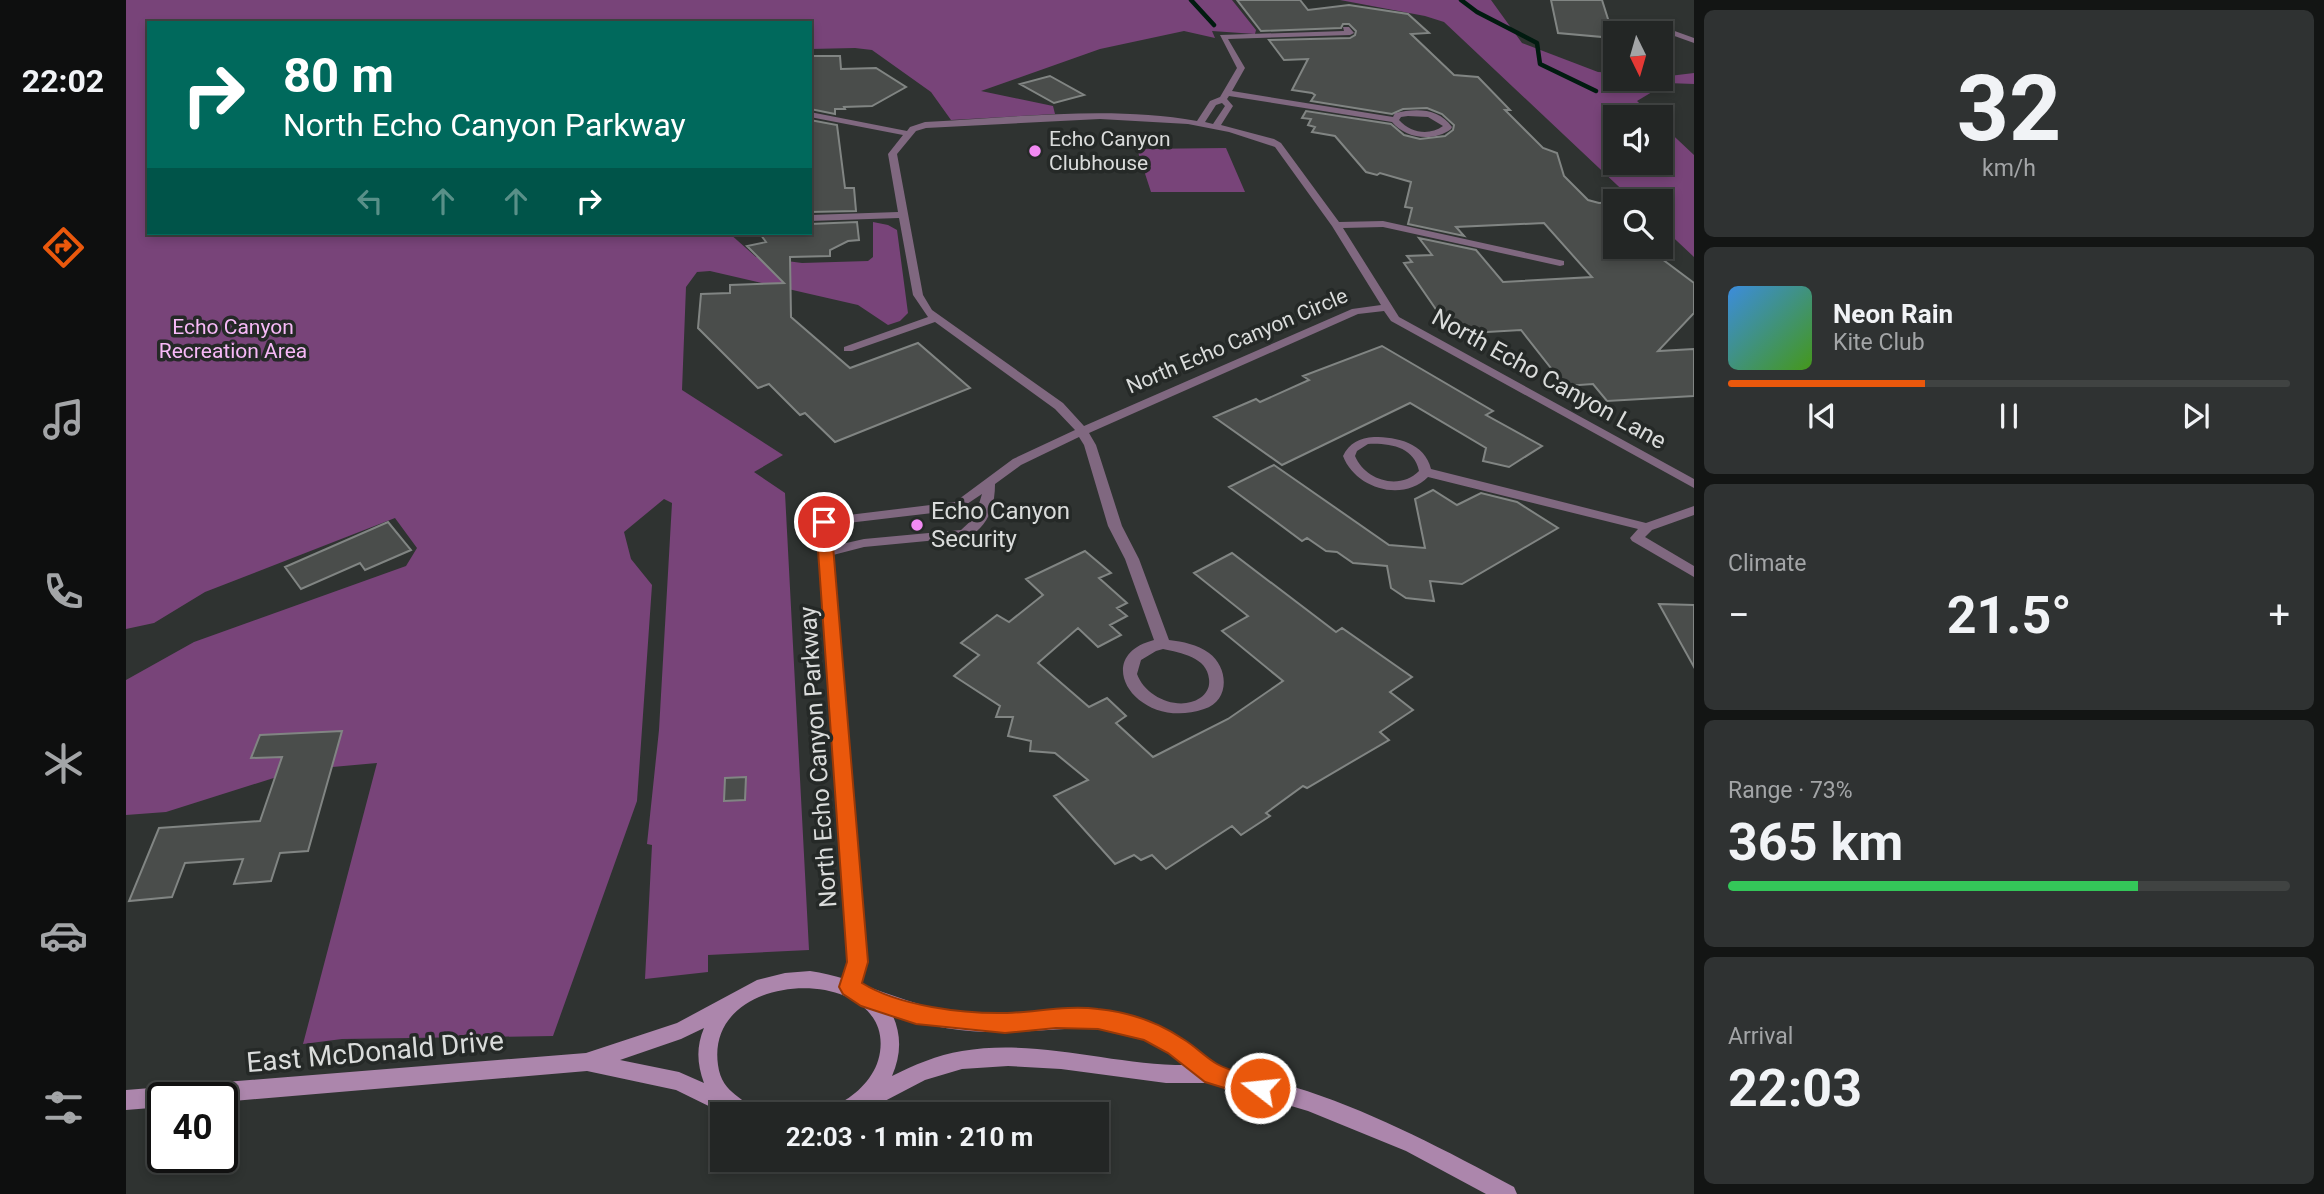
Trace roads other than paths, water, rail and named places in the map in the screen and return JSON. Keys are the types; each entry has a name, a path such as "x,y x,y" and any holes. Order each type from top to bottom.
{"street":[{"path":"1199,125 1213,103 1224,96 1241,64 1223,37 1350,33 1346,29"},
{"path":"1673,33 1694,41"},
{"path":"1224,96 1395,120 1403,114 1421,113 1439,118 1448,127 1434,134 1416,133 1400,127 1395,120"},
{"path":"1215,128 1229,106 1224,96"},
{"name":"North Echo Canyon Circle","path":"812,114 909,134 913,129 925,125 1142,116 1263,138 1278,145 1336,225 1387,307 1356,311 1082,431 1017,462 958,506 824,522"},
{"path":"909,134 892,154 918,295 928,312 1059,406 1082,431 1090,445 1115,526 1132,559 1163,644"},
{"path":"812,218 904,215"},
{"path":"1336,225 1383,224 1560,263"},
{"name":"North Echo Canyon Lane","path":"1387,307 1406,327 1694,484"},
{"path":"848,349 936,318"},
{"path":"1365,441 1397,443 1416,452 1422,459 1425,472 1413,483 1402,485 1376,482 1356,471 1349,456 1352,449 1365,441"},
{"path":"1425,472 1647,527"},
{"path":"828,552 864,543 964,534 974,529 982,519 989,503 989,483"},
{"path":"1694,510 1647,527 1637,538 1694,572"},
{"name":"North Echo Canyon Parkway","path":"824,522 858,962 850,987"},
{"path":"1163,644 1192,649 1205,656 1218,676 1218,687 1212,697 1195,706 1173,708 1158,705 1138,691 1130,674 1135,657 1152,646 1163,644"},
{"name":"East McDonald Drive","path":"126,1100 586,1062 681,1030 773,983 797,980 850,987 869,999 916,1014 960,1020 1005,1023 1056,1018 1098,1019 1148,1031 1176,1046 1213,1074"},
{"name":"East McDonald Drive","path":"865,1099 879,1082 890,1054 886,1022 869,999"},
{"name":"East McDonald Drive","path":"726,1007 710,1033 706,1056 708,1072 715,1089 729,1102"},
{"name":"East McDonald Drive","path":"860,1102 922,1071 962,1060 1008,1057 1061,1060 1166,1074 1213,1074 1308,1101 1413,1144 1507,1194"},
{"name":"East McDonald Drive","path":"586,1062 679,1081 720,1102"}],"waterway":[{"path":"1191,0 1214,25"},
{"path":"1461,0 1477,12 1537,43 1540,64 1596,91"}],"place":[{"name":"Echo Canyon Clubhouse","path":"1035,151"},
{"name":"Echo Canyon Security","path":"917,525"}],"park label":[{"name":"Echo Canyon Recreation Area","path":"233,339"}]}
